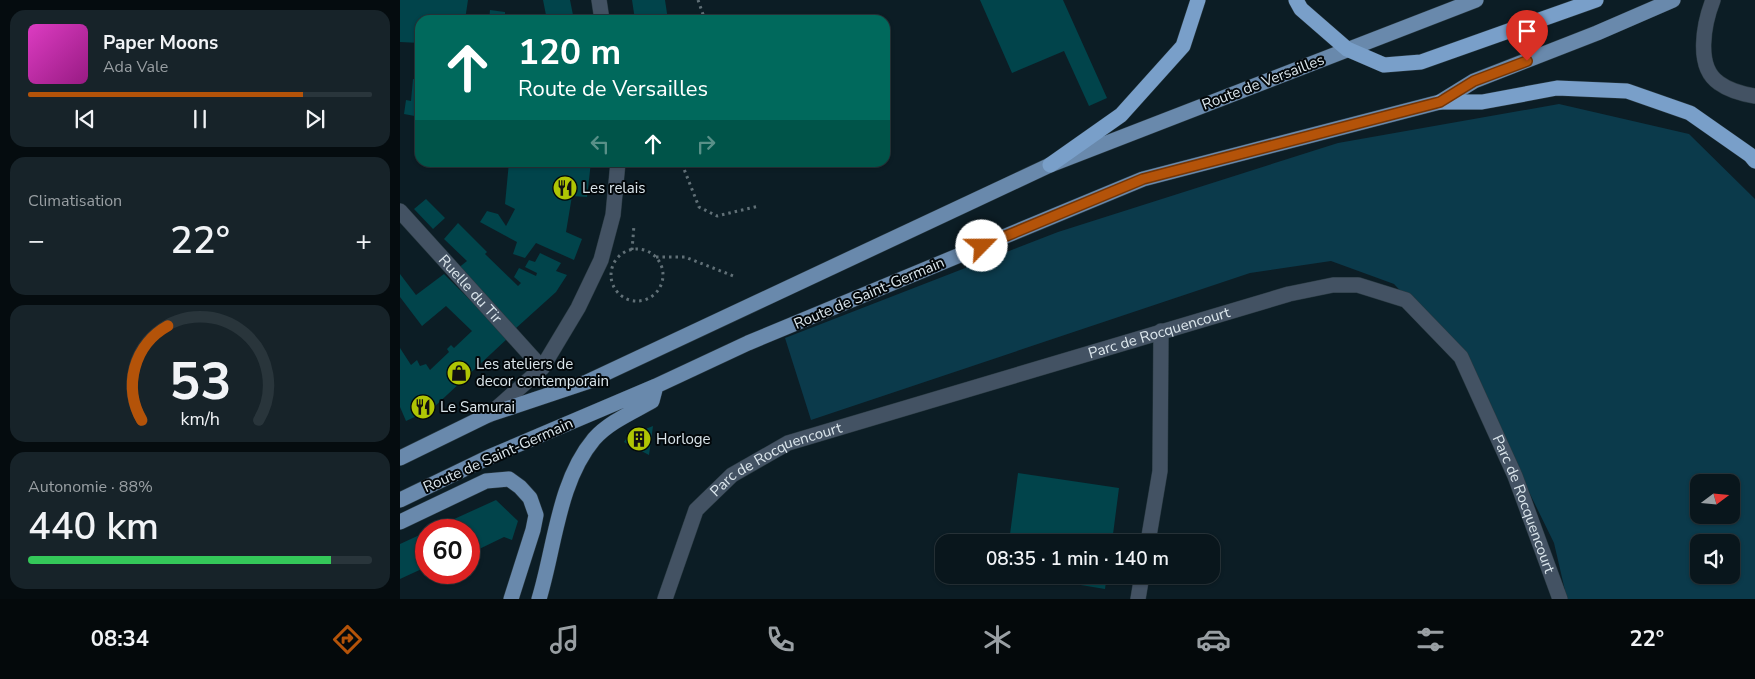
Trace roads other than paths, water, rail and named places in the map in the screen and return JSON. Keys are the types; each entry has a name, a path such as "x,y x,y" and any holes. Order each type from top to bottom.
{"highway":[{"path":"1050,165 1121,115 1183,46 1198,0"},
{"path":"1296,0 1301,9 1348,49 1384,65 1421,62 1596,0"},
{"path":"1440,102 1482,102 1557,88 1628,91 1690,113 1750,154 1755,161"}],"main road":[{"name":"Route de Versailles","path":"1050,165 1476,0"},
{"path":"1440,102 1474,81 1597,33 1673,0"},
{"name":"Route de Saint-Germain","path":"400,500 489,457 656,386 748,343 1143,179 1440,102"},
{"path":"400,458 488,415 588,382 1050,165"},
{"path":"541,594 564,504 575,471 595,439 618,420 652,401 656,386"},
{"path":"400,522 486,481 509,479 530,498 536,515 511,599"}],"street":[{"path":"599,0 601,15"},
{"path":"1713,0 1704,33 1705,64 1717,83 1738,93 1755,96"},
{"path":"488,415 542,368 578,308 601,260 614,215 618,167"},
{"name":"Ruelle du Tir","path":"400,210 542,368"},
{"name":"Parc de Rocquencourt","path":"665,599 696,510 732,476 788,443 1161,331 1289,294 1333,285 1358,285 1406,300 1461,357 1515,476 1560,599"},
{"path":"1149,534 1160,470 1161,331"},
{"path":"1138,599 1140,584"}],"place":[{"name":"Les relais","path":"565,188"},
{"name":"Les ateliers de decor contemporain","path":"459,373"},
{"name":"Le Samurai","path":"423,407"},
{"name":"Horloge","path":"639,439"}]}
